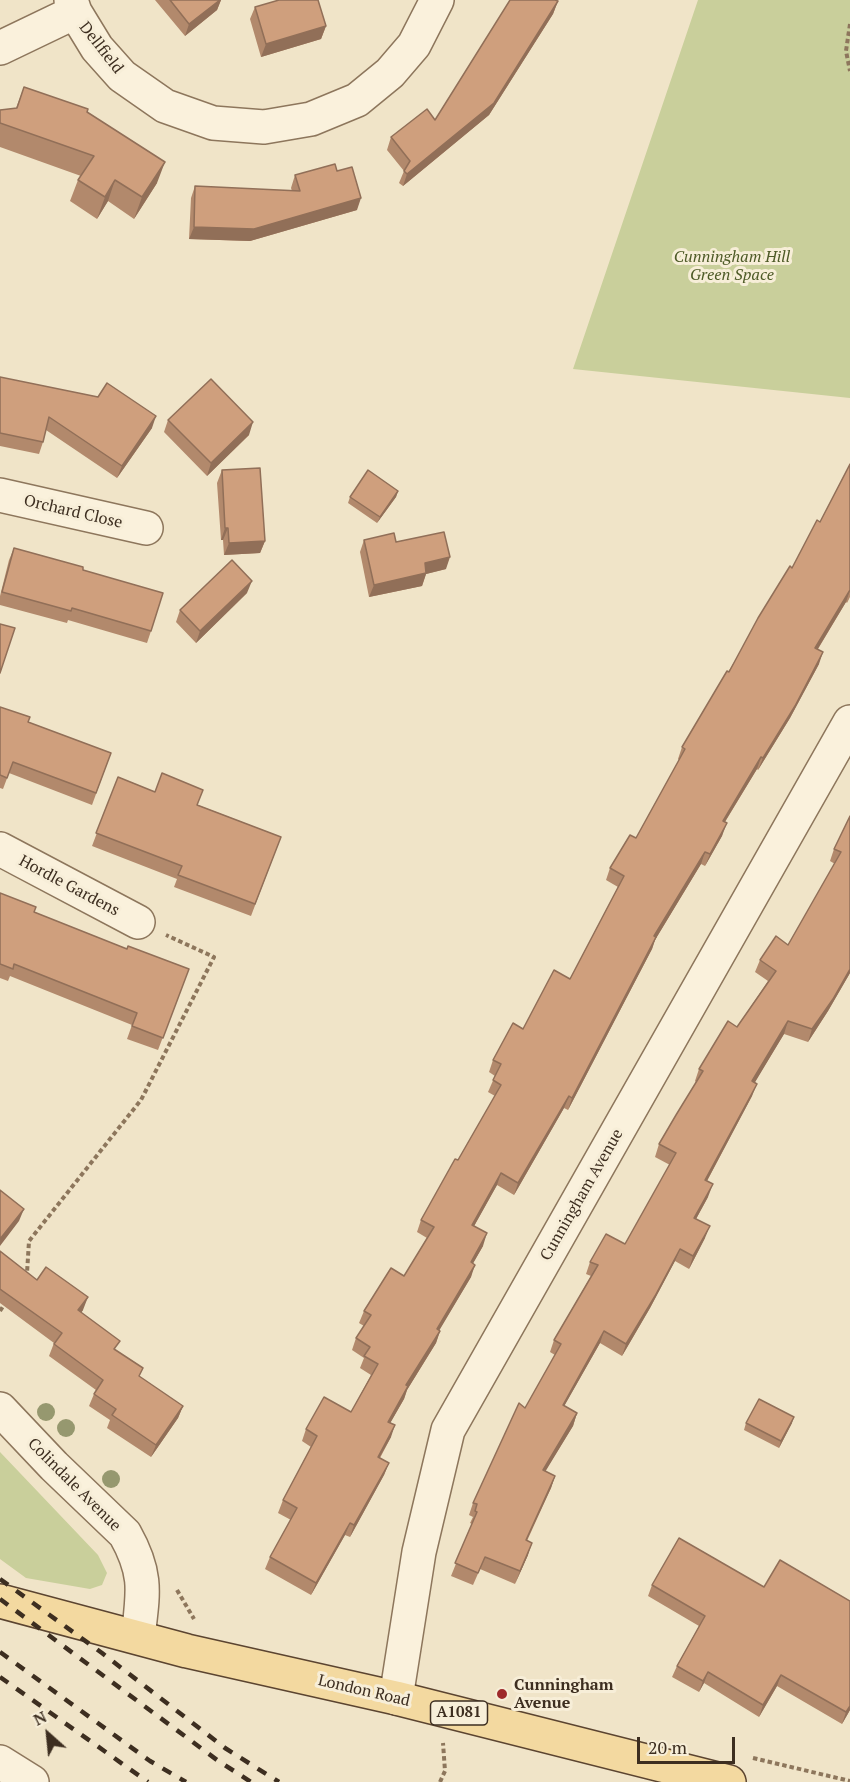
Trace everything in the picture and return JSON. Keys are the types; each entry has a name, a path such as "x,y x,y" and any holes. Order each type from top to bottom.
{"main road":[{"name":"London Road","path":"0,1601 254,1667 396,1698 729,1782"}],"street":[{"name":"Dellfield","path":"73,6 98,48 122,76 165,106 213,123 264,127 311,119 357,100 390,74 414,45 437,0"},
{"path":"0,48 73,6"},
{"name":"Orchard Close","path":"0,495 146,528"},
{"name":"Cunningham Avenue","path":"396,1698 419,1552 448,1430 850,722"},
{"name":"Hordle Gardens","path":"0,849 138,922"},
{"name":"Colindale Avenue","path":"0,1409 54,1466 125,1534 141,1571 144,1592 138,1637"},
{"path":"0,1762 32,1782"}],"path":[{"path":"850,24 846,51 850,70"},
{"path":"20,1283 27,1273 29,1241 141,1100 214,957 138,922"},
{"path":"0,1311 7,1302"},
{"path":"174,1585 197,1624"},
{"path":"440,1782 445,1771"}],"green space":[{"name":"Cunningham Hill Green Space","path":"698,0 850,0 850,398 573,369"},
{"path":"0,1452 98,1555 107,1573 102,1585 90,1589 26,1578 0,1559"}],"building":[{"path":"170,0 220,0 189,24"},
{"path":"279,0 318,0 326,26 266,44 255,7"},
{"path":"510,0 558,1 494,103 407,174 404,171 410,161 391,137 427,109 435,120"},
{"path":"24,87 88,109 87,112 165,162 142,197 115,180 105,197 78,180 94,156 0,123 0,110 17,108"},
{"path":"335,164 337,171 352,167 361,198 254,229 194,227 195,186 300,191 295,175"},
{"path":"0,377 98,397 107,383 156,416 122,466 49,417 43,442 0,433"},
{"path":"211,379 253,422 211,463 168,420"},
{"path":"850,464 850,590 815,648 823,652 795,706 723,821 727,823 710,854 705,852 654,936 656,937 572,1098 569,1096 518,1183 501,1173 472,1225 487,1233 471,1262 475,1265 437,1329 440,1331 406,1385 408,1386 388,1422 395,1425 378,1457 389,1463 354,1525 350,1523 316,1583 270,1557 297,1508 283,1500 317,1436 306,1429 324,1397 351,1412 378,1364 364,1356 370,1347 356,1338 371,1315 364,1311 391,1268 404,1276 434,1227 421,1220 455,1159 458,1160 501,1085 493,1080 501,1064 493,1060 513,1023 523,1029 554,970 570,979 624,876 610,868 630,835 636,838 685,749 682,747 727,671 729,672 790,566 792,568 817,520 820,522"},
{"path":"260,468 265,541 229,543 228,528 225,528 222,470"},
{"path":"368,470 398,491 380,517 350,497"},
{"path":"444,532 450,557 425,563 426,573 374,585 364,540 394,533 396,542"},
{"path":"14,548 163,593 151,631 72,608 71,611 2,592"},
{"path":"232,560 252,581 200,631 180,610"},
{"path":"0,624 15,628 0,673"},
{"path":"0,707 30,717 28,722 111,753 96,793 13,762 7,778 0,775"},
{"path":"162,773 203,790 197,805 281,837 255,904 178,875 182,866 96,833 118,777 155,792"},
{"path":"850,816 850,969 812,1029 788,1021 752,1081 757,1084 705,1180 713,1184 694,1218 710,1226 693,1256 680,1249 626,1344 604,1331 563,1405 577,1413 543,1470 555,1476 526,1540 532,1543 520,1571 485,1557 478,1573 455,1563 477,1512 475,1511 477,1504 473,1503 519,1403 525,1408 561,1344 554,1340 598,1265 590,1262 606,1234 625,1244 676,1153 659,1144 703,1071 699,1069 728,1021 737,1027 776,971 760,960 776,936 788,945 841,852 834,849"},
{"path":"0,893 36,907 34,912 127,949 128,946 189,969 163,1038 132,1026 137,1013 14,964 13,969 0,964"},
{"path":"0,1190 24,1209 0,1239"},
{"path":"0,1251 37,1280 46,1267 88,1297 78,1310 120,1341 114,1349 143,1368 139,1376 183,1406 156,1445 112,1415 116,1409 94,1394 103,1380 54,1344 62,1333 0,1289"},
{"path":"759,1399 794,1417 781,1441 746,1423"},
{"path":"679,1538 764,1587 780,1560 850,1601 850,1706 846,1712 781,1675 763,1705 708,1672 703,1681 677,1666 705,1616 652,1585"}],"railway":[{"path":"0,1579 102,1653 225,1748 279,1782"},
{"path":"0,1599 217,1760 251,1782"},
{"path":"0,1652 150,1761 186,1782"},
{"path":"0,1677 148,1782"}],"place":[{"name":"Cunningham Avenue","path":"502,1694"}]}
